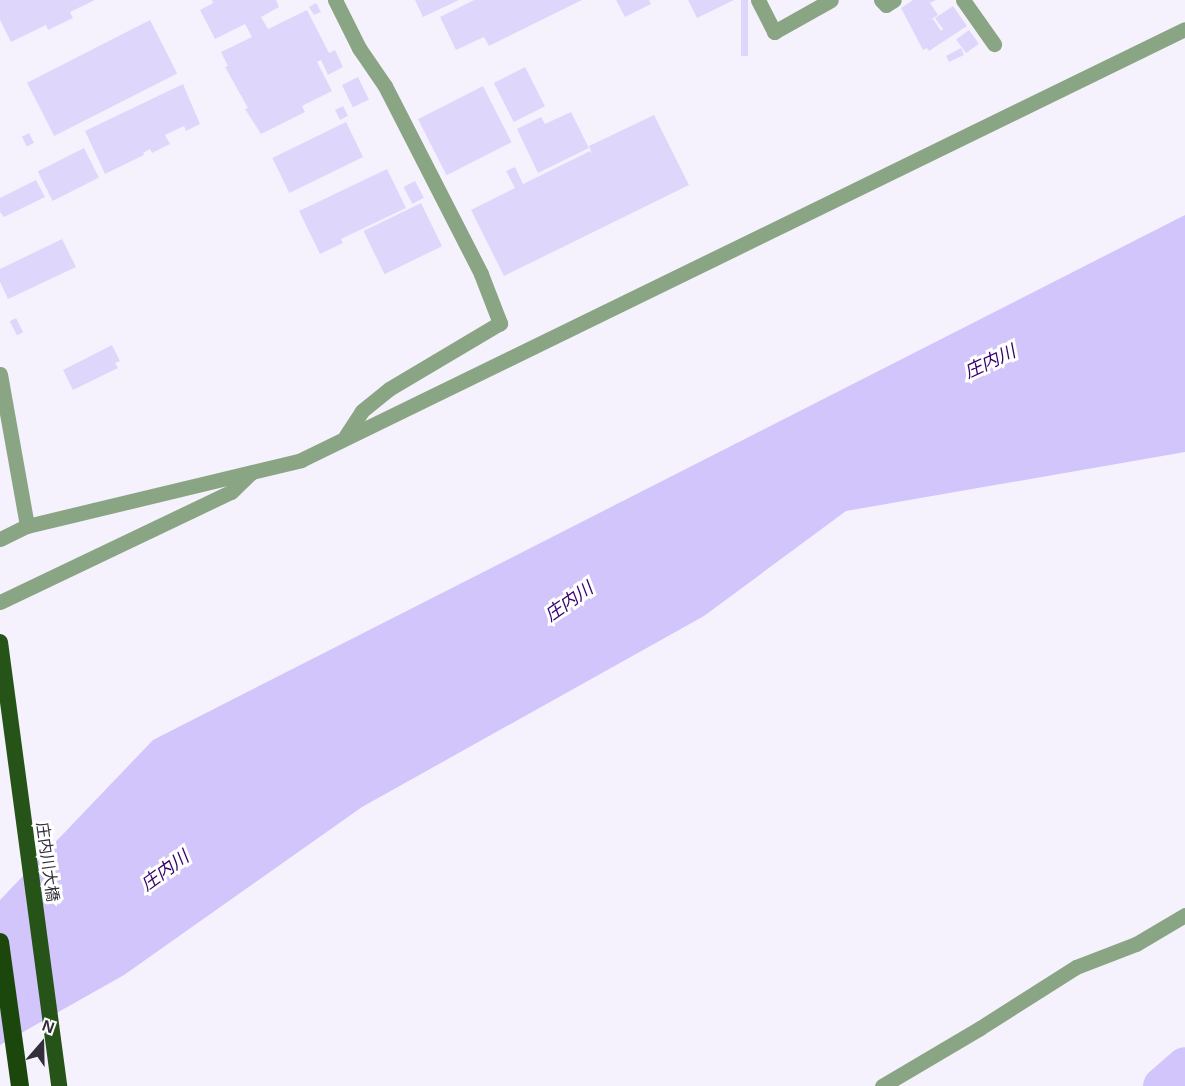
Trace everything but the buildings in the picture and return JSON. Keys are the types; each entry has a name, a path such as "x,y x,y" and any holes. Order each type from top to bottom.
{"highway":[{"name":"庄内川大橋","path":"0,642 59,1086"},
{"path":"0,942 20,1086"}],"street":[{"path":"335,0 359,48 385,86 481,274 501,323 389,389 362,411 345,437"},
{"path":"758,0 774,32 831,0"},
{"path":"881,0 886,5 894,0"},
{"path":"963,0 994,44"},
{"path":"1146,48 1185,17"},
{"path":"0,539 27,526 301,459 1185,29"},
{"path":"0,374 27,526"},
{"path":"0,602 231,492 251,473"},
{"path":"882,1086 980,1029 1076,967 1136,944 1185,915"}],"water":[{"name":"庄内川","path":"1185,215 1185,452 846,511 704,616 362,807 124,975 0,1045 0,900 153,740"}],"waterway":[{"path":"1162,1086 1185,1066"}]}
